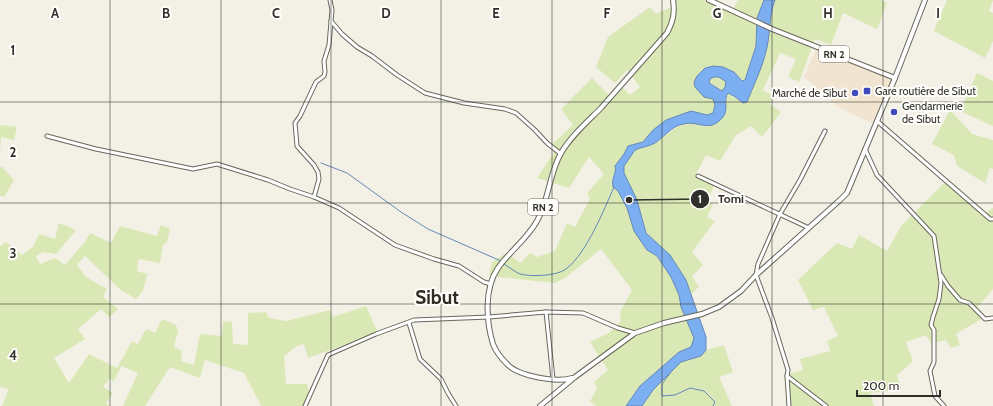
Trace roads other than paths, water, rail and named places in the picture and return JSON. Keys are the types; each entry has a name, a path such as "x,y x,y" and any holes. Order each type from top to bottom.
{"main road":[{"name":"RN 2","path":"673,0 674,13 672,24 667,33 569,142 554,169 541,213 530,232 501,264 495,273 489,292 489,317 493,344 498,353 514,370 524,374 568,380 575,377 635,333 664,323 699,315 719,307 741,291 756,275 847,192 896,78 925,0"},
{"name":"RN 2","path":"708,0 772,29 896,78"},
{"path":"540,406 575,377"}],"street":[{"path":"314,196 319,179 318,172 314,165 297,146 295,123 300,116 316,82 324,76 324,61 329,45 332,10 330,0"},
{"path":"331,21 342,34 357,47 425,93 464,103 505,109 516,113 535,130 547,144 561,154"},
{"path":"877,121 990,219 993,218"},
{"path":"789,406 788,370 785,364 780,341 756,275 758,264 780,214 800,180 825,131"},
{"path":"47,136 96,150 194,169 217,164 268,180 290,189 314,196 339,208 395,245 459,266 484,282 491,284"},
{"path":"865,149 877,176 934,236 937,265 941,283 939,299 931,325 934,330 934,362 930,371 935,396 944,406"},
{"path":"698,176 809,228"},
{"path":"937,265 948,286 960,300 969,303 985,319 993,318"},
{"path":"546,312 553,379"},
{"path":"305,406 328,356 376,334 414,320 489,317 546,312 583,313 618,328 635,333"},
{"path":"409,323 420,359 441,379 456,406"},
{"path":"787,376 826,406"}],"water":[{"path":"764,0 775,0 771,14 767,48 747,102 743,103 728,93 726,98 725,114 718,122 708,126 689,123 679,125 655,143 635,150 624,166 624,173 637,200 646,233 670,255 686,280 706,337 706,350 701,356 681,362 653,390 642,406 626,406 640,386 679,352 691,347 694,338 681,307 679,295 671,277 657,256 647,250 634,231 627,208 618,191 613,187 615,166 628,146 643,142 653,130 666,120 691,111 707,115 713,113 715,105 713,99 704,97 695,87 694,82 697,76 705,68 714,66 723,67 734,72 742,81 745,80 756,46 757,18","holes":["719,77 726,82 722,91 709,83 710,79"]}],"waterway":[{"path":"321,163 347,173 401,212 428,229 501,261"},
{"path":"504,264 520,274 531,275 557,273 566,269 581,253 587,243 600,219 614,187"},
{"path":"671,372 662,384 662,396 675,395 690,388 704,391 715,402 713,406"}],"place":[{"name":"Gare routière de Sibut","path":"867,91"},
{"name":"Marché de Sibut","path":"855,93"},
{"name":"Gendarmerie de Sibut","path":"894,112"},
{"name":"Tomi","path":"629,200"}],"district":[{"name":"Sibut","path":"437,297"}]}
